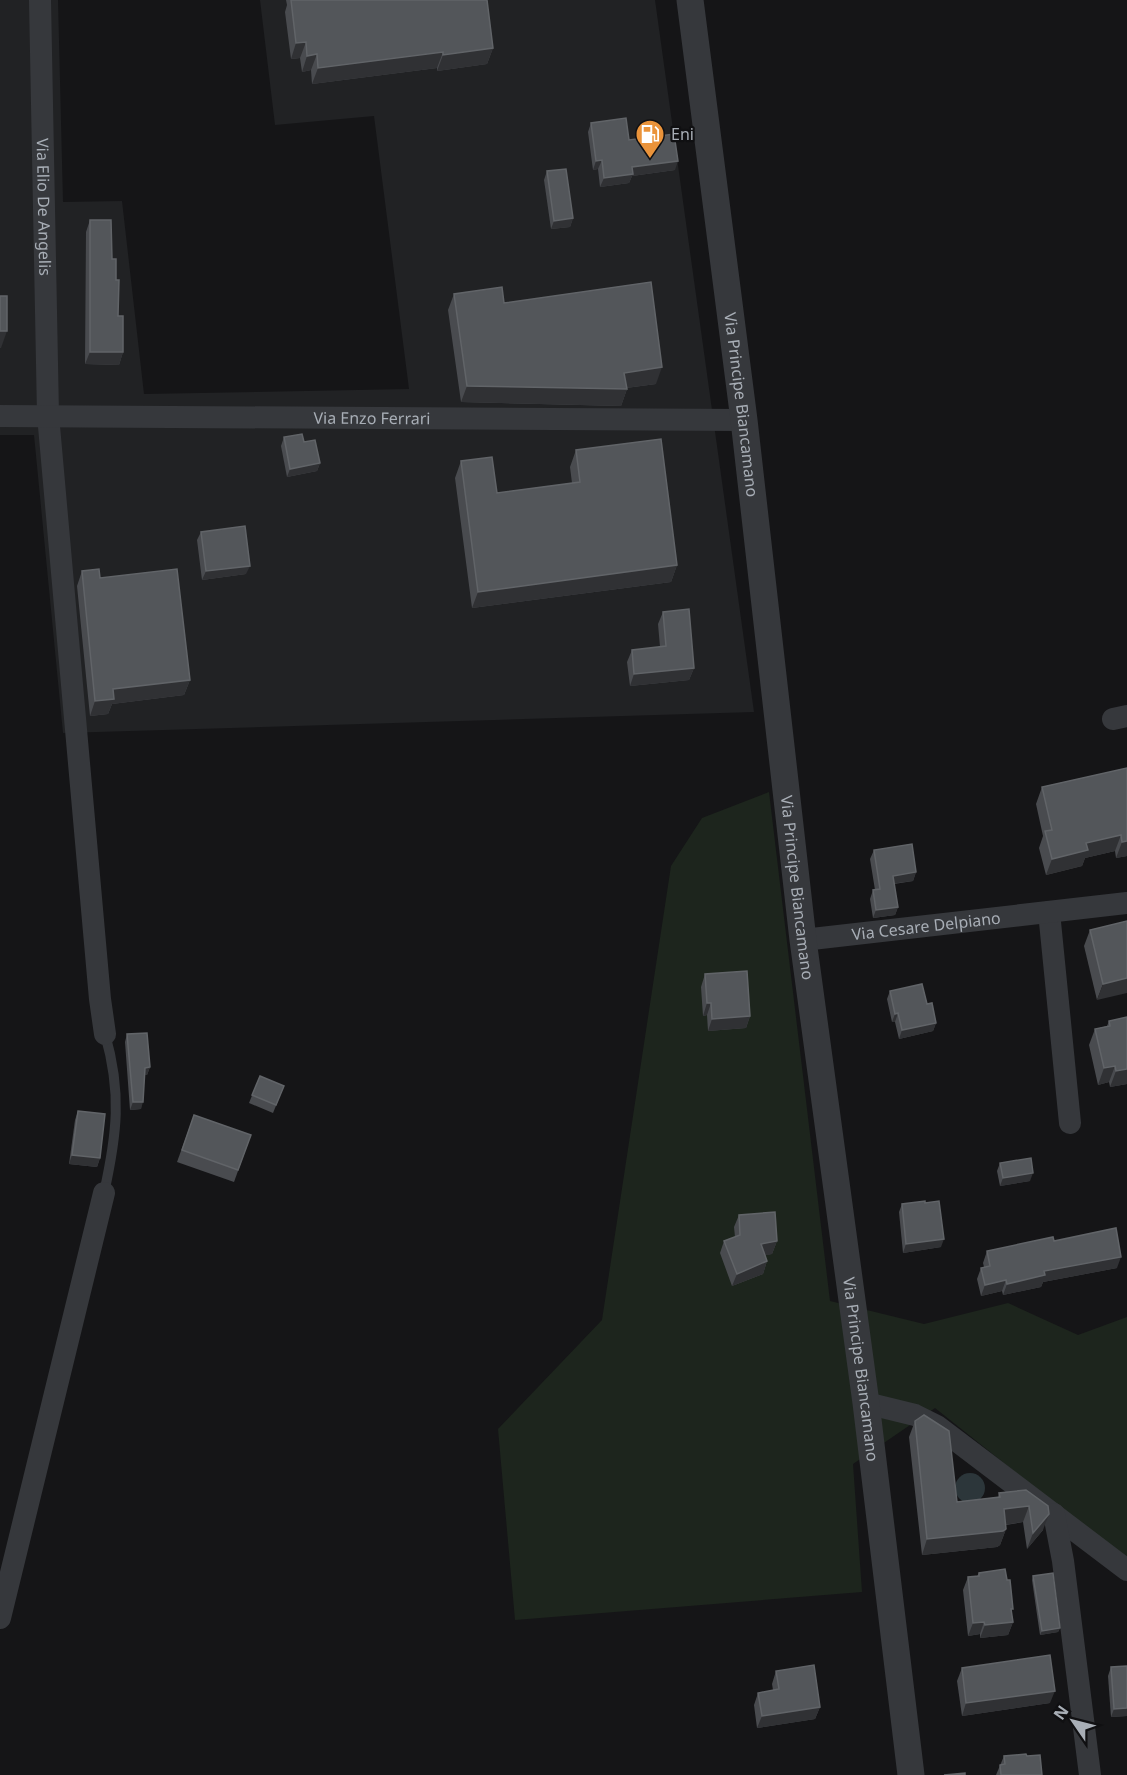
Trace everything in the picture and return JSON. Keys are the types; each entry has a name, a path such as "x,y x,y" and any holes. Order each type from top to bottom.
{"street":[{"name":"Via Elio De Angelis","path":"40,0 48,415 105,1034"},
{"name":"Via Principe Biancamano","path":"690,0 744,420 803,940 866,1403 911,1775"},
{"name":"Via Enzo Ferrari","path":"0,416 744,420"},
{"name":"Via Cesare Delpiano","path":"803,940 1127,903"},
{"path":"1049,912 1070,1123"},
{"path":"0,1618 104,1193"},
{"path":"866,1403 930,1422 1127,1570"},
{"path":"1054,1514 1063,1561 1090,1775"},
{"path":"1063,1561 1101,1551"}],"lane":[{"path":"104,1193 113,1150 117,1102 114,1068 105,1034"}],"shaded area":[{"path":"0,0 58,0 63,202 122,201 144,394 409,389 374,116 275,125 260,0 655,0 754,712 63,733 34,435 0,435"},
{"path":"769,792 830,1301 924,1324 1008,1303 1078,1335 1127,1317 1127,1561 935,1408 853,1464 862,1592 515,1620 498,1429 602,1320 671,866 702,818"},
{"path":"970,1473 981,1477 985,1488 981,1499 970,1503 959,1499 955,1488 959,1477"}],"building":[{"path":"291,0 487,0 493,48 318,68 317,54 307,56 306,42 296,43"},
{"path":"626,118 629,140 674,134 678,161 632,167 633,174 604,178 602,160 596,161 591,123"},
{"path":"566,169 573,218 554,221 547,171"},
{"path":"90,220 111,220 112,259 116,259 116,280 119,280 118,316 123,316 123,352 90,352"},
{"path":"651,282 662,367 624,373 627,389 467,386 454,294 502,287 504,303"},
{"path":"0,296 7,296 7,331 0,331"},
{"path":"302,434 304,442 315,440 320,463 290,469 284,437"},
{"path":"661,439 677,565 478,592 461,461 492,457 497,493 580,482 576,450"},
{"path":"245,526 250,566 206,571 201,532"},
{"path":"99,569 100,578 177,569 190,680 113,689 114,699 95,701 82,571"},
{"path":"689,609 694,668 634,674 632,650 666,646 663,612"},
{"path":"1127,768 1127,841 1122,842 1121,835 1086,843 1088,850 1052,859 1045,831 1052,830 1042,787"},
{"path":"912,844 916,872 893,876 898,907 876,910 873,890 880,889 874,850"},
{"path":"1127,921 1127,978 1103,984 1090,930"},
{"path":"747,971 750,1016 712,1019 711,1003 707,1003 705,974"},
{"path":"922,984 927,1004 932,1003 936,1023 902,1030 898,1013 895,1014 890,991"},
{"path":"1127,1017 1127,1069 1116,1071 1115,1066 1104,1068 1095,1029 1110,1026 1109,1021"},
{"path":"147,1033 150,1067 145,1068 143,1102 133,1102 127,1034"},
{"path":"260,1076 284,1086 276,1105 252,1095"},
{"path":"78,1111 105,1114 100,1158 72,1155"},
{"path":"194,1115 251,1135 238,1170 182,1150"},
{"path":"1031,1158 1033,1173 1003,1178 1000,1163"},
{"path":"925,1201 925,1203 939,1201 944,1239 906,1244 902,1204"},
{"path":"775,1212 777,1241 761,1244 767,1261 737,1274 724,1241 740,1235 739,1215"},
{"path":"1116,1228 1121,1257 1044,1271 1045,1275 1007,1284 1006,1280 985,1285 981,1268 990,1266 987,1251 1053,1237 1054,1241"},
{"path":"924,1415 949,1431 957,1502 1000,1497 999,1493 1026,1490 1048,1506 1049,1514 1033,1533 1029,1506 1004,1509 1006,1529 1003,1531 927,1539 915,1421"},
{"path":"1005,1569 1007,1580 1010,1580 1013,1622 985,1625 984,1622 973,1623 968,1577"},
{"path":"1053,1573 1060,1628 1042,1631 1033,1576"},
{"path":"1050,1655 1055,1691 966,1703 962,1668"},
{"path":"814,1665 820,1707 762,1716 758,1693 779,1689 776,1671"},
{"path":"1127,1666 1127,1708 1114,1709 1111,1667"},
{"path":"1026,1754 1027,1756 1040,1755 1042,1775 1001,1775 1000,1765 1005,1764 1004,1756"}],"place":[{"name":"Eni","path":"650,160"}]}
